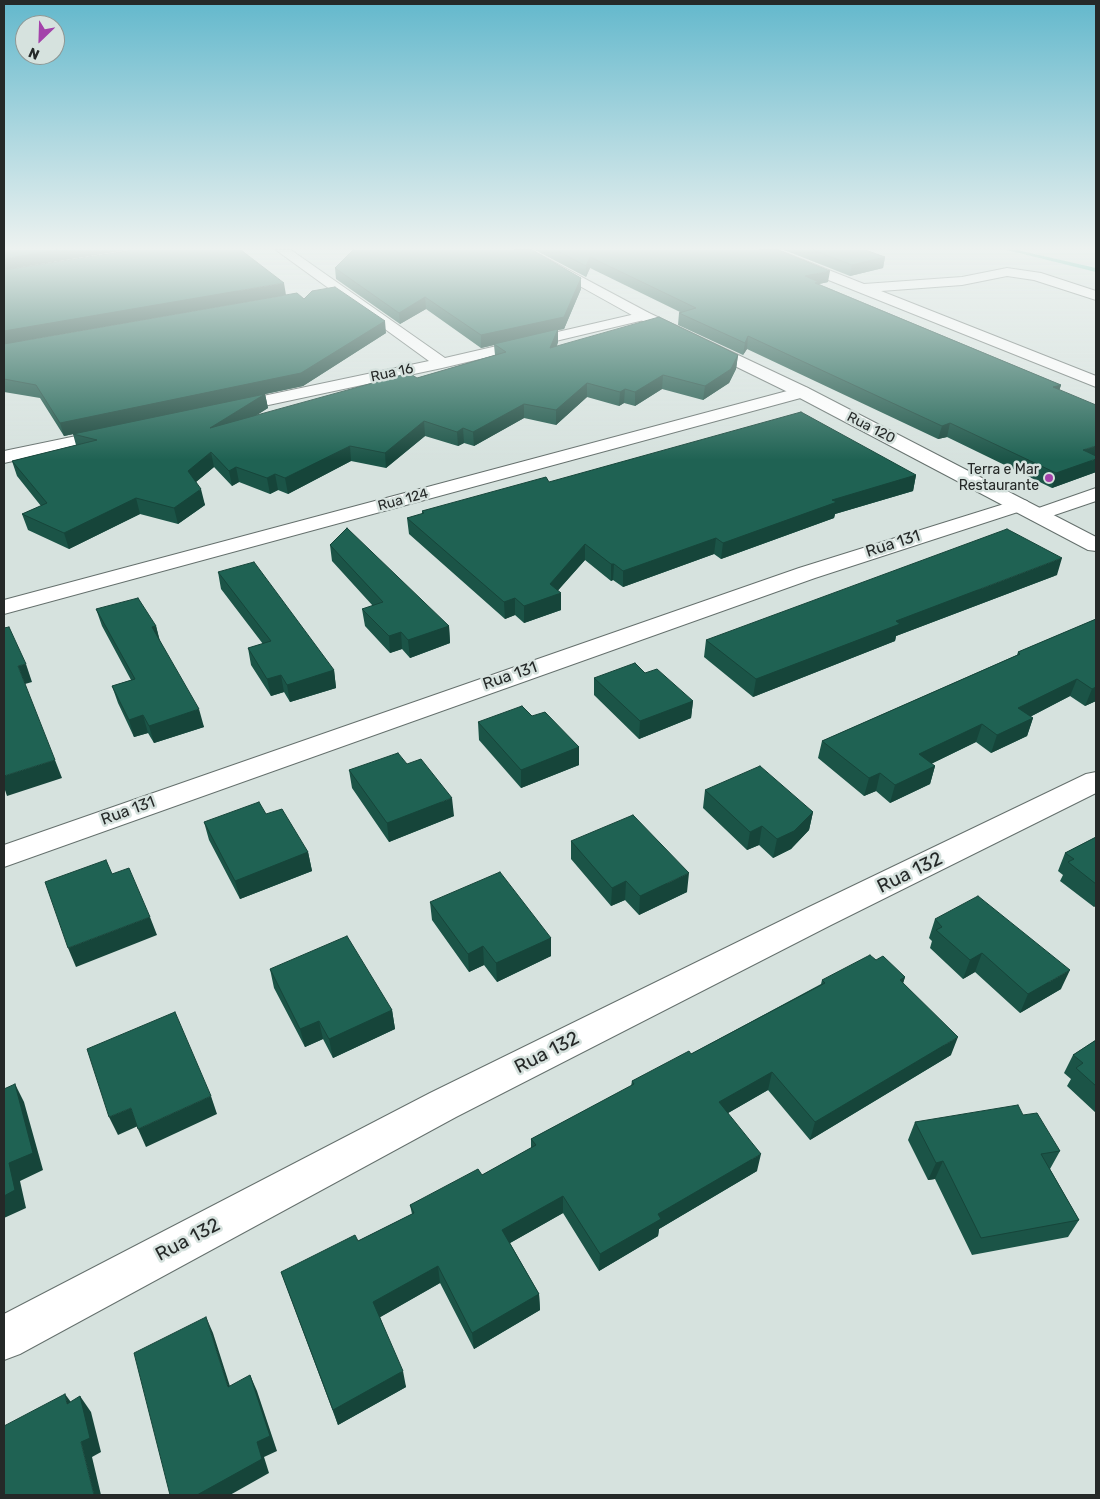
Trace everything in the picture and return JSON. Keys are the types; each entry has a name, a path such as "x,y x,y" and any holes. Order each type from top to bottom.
{"street":[{"path":"380,320 442,363"},
{"name":"Rua 16","path":"218,411 442,363 627,320"},
{"name":"Rua 120","path":"652,320 802,392 1096,545"},
{"path":"940,320 1096,382"},
{"name":"Rua 124","path":"4,608 802,392"},
{"path":"4,457 130,430"},
{"name":"Rua 131","path":"4,856 788,579 1029,510 1096,494"},
{"name":"Rua 132","path":"4,1338 443,1105 812,920 1096,781"}],"building":[{"path":"4,320 68,320 4,331"},
{"path":"142,320 385,321 301,373 60,423 36,385 4,379 4,344"},
{"path":"459,320 550,320 481,335"},
{"path":"649,320 665,320 738,355 731,369 705,386 663,375 635,392 625,389 620,392 587,383 556,410 524,404 473,432 463,428 457,432 424,421 385,453 350,446 285,478 275,474 267,478 236,467 229,471 211,452 188,471 201,489 174,508 136,498 64,533 22,514 47,503 12,461 97,440 73,434 265,394 210,428 409,373 417,378 506,352 494,344 558,329 550,348"},
{"path":"694,320 904,320 1061,385 1053,387 1096,405 1096,446 1083,450 1096,456 1096,459 1056,473 950,423 942,426 748,336 745,343"},
{"path":"801,412 916,475 832,500 837,502 723,543 716,538 623,571 585,544 550,584 561,593 524,606 515,598 504,602 407,518 424,513 422,511 546,477 549,482"},
{"path":"347,528 449,626 408,640 401,632 389,636 362,609 383,602 330,545"},
{"path":"1007,529 1062,558 896,621 900,624 756,679 706,640"},
{"path":"254,562 334,670 287,685 281,675 267,679 248,648 271,641 218,572"},
{"path":"138,598 156,626 152,627 199,709 149,726 143,715 129,720 112,686 135,679 96,609"},
{"path":"1096,619 1096,687 1092,689 1077,679 1018,708 1033,718 997,735 982,724 919,754 935,766 895,785 880,773 869,778 822,741 1020,654 1018,652"},
{"path":"9,627 26,664 18,666 55,760 4,776 4,628"},
{"path":"635,663 645,673 657,669 693,701 640,721 594,678"},
{"path":"522,706 532,716 545,712 579,747 521,770 478,722"},
{"path":"398,753 407,764 421,759 452,798 387,823 349,770"},
{"path":"760,766 813,812 794,831 777,839 762,826 750,832 705,790"},
{"path":"259,802 266,814 282,809 308,852 235,881 204,822"},
{"path":"633,815 689,873 640,896 626,881 612,888 571,841"},
{"path":"1096,837 1096,884 1068,862 1074,859 1065,853"},
{"path":"106,860 112,874 129,868 150,917 68,948 45,882"},
{"path":"500,872 551,938 496,963 483,946 468,954 430,902"},
{"path":"978,896 1070,970 1028,994 982,953 970,960 936,930 942,927 935,919"},
{"path":"347,936 392,1010 329,1039 319,1021 300,1029 270,969"},
{"path":"870,955 876,960 883,956 905,977 900,980 958,1037 815,1122 772,1072 719,1102 761,1154 658,1214 661,1219 600,1254 563,1196 502,1230 539,1294 472,1333 438,1266 373,1302 403,1371 333,1410 281,1272 355,1235 358,1241 414,1213 410,1205 478,1169 482,1175 536,1145 531,1139 634,1084 632,1081 689,1051 691,1054 825,983 822,980"},
{"path":"175,1012 211,1096 138,1129 131,1108 109,1117 87,1049"},
{"path":"1096,1040 1096,1086 1076,1068 1083,1063 1073,1055"},
{"path":"15,1084 33,1153 9,1163 15,1190 4,1196 4,1089"},
{"path":"1018,1105 1023,1115 1037,1113 1060,1151 1041,1154 1079,1220 981,1238 943,1161 936,1163 915,1122"},
{"path":"206,1317 228,1387 250,1375 270,1436 257,1442 262,1459 197,1495 170,1495 134,1353"},
{"path":"65,1394 67,1404 80,1396 90,1438 81,1442 94,1495 4,1495 4,1426"}],"place":[{"name":"Terra e Mar Restaurante","path":"1049,478"}]}
